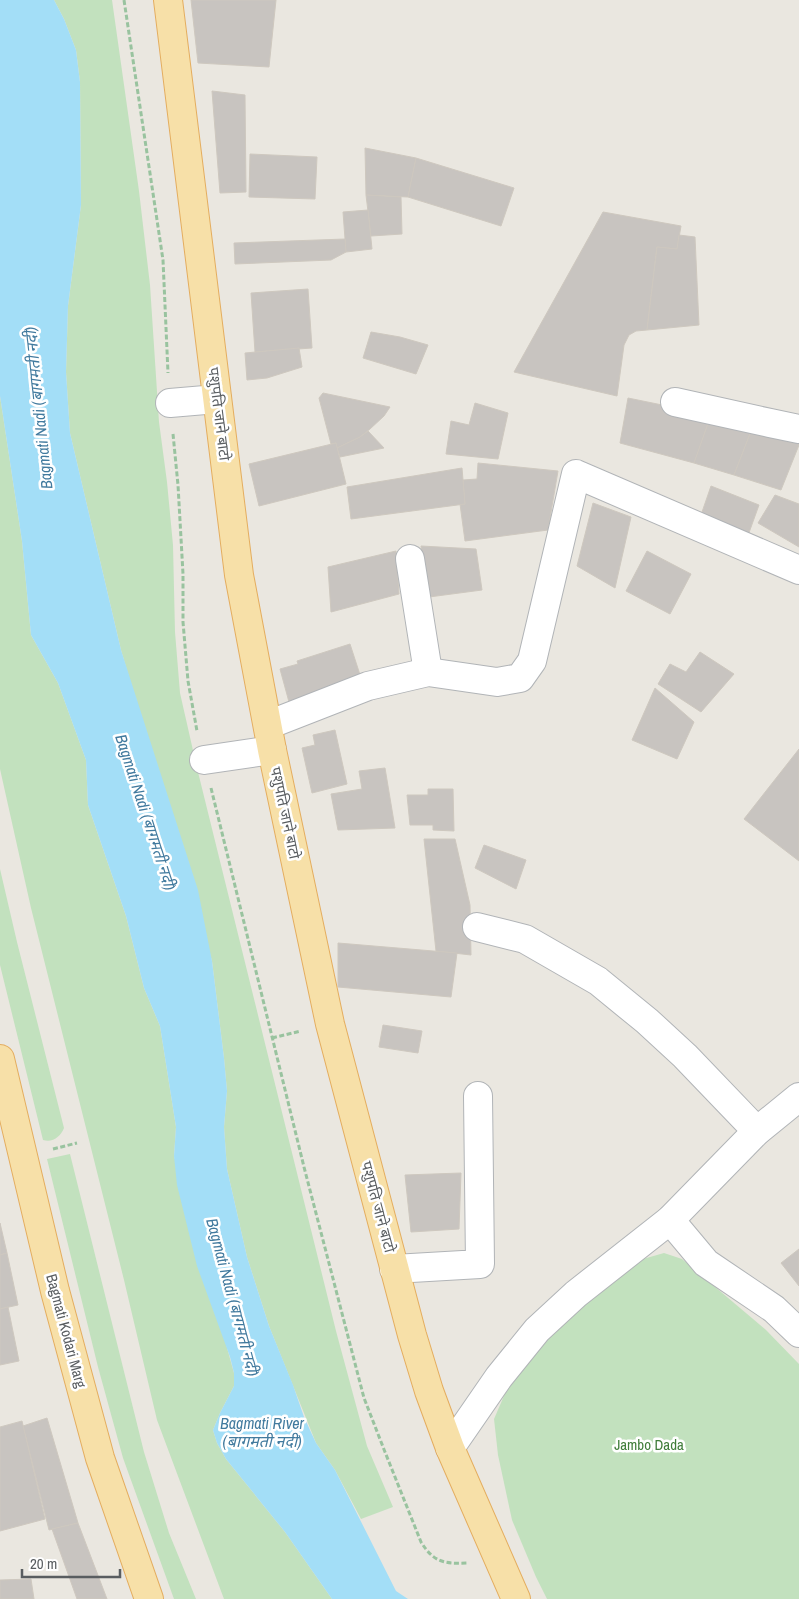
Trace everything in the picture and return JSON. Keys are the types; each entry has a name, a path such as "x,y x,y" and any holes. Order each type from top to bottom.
{"main road":[{"name":"पशुपति जाने बाटो","path":"168,0 240,575 270,737 330,1024 394,1269 429,1391 450,1448 516,1599"},
{"name":"Bagmati Kodari Marg","path":"0,1059 55,1291 100,1458 149,1599"}],"street":[{"path":"170,403 217,399"},
{"path":"675,402 799,429"},
{"path":"204,760 270,737 368,686 428,672 497,682 520,678 532,661 576,474 799,570"},
{"path":"410,559 428,672"},
{"path":"477,927 525,939 598,981 647,1021 685,1056 757,1131"},
{"path":"394,1269 480,1264 478,1096"},
{"path":"450,1448 498,1377 537,1330 576,1294 670,1220 757,1131 799,1097"},
{"path":"670,1220 706,1263 774,1308 799,1333"}],"path":[{"path":"124,0 163,260 170,403 178,485 188,681 204,760 311,1195 364,1398 421,1542 428,1554 448,1563 466,1563 497,1555"}],"green space":[{"path":"54,0 112,0 139,191 150,285 159,422 173,545 175,632 180,693 336,1331 367,1446 393,1507 361,1519 335,1470 316,1443 269,1326 247,1257 227,1169 224,1127 227,1091 212,961 121,650 70,433 66,372 68,306 81,205 80,82 76,50 64,19"},
{"path":"0,396 22,541 31,635 58,683 86,760 88,805 126,916 144,988 160,1026 176,1127 174,1156 234,1373 234,1386 213,1430 217,1443 226,1459 285,1532 332,1599 224,1599 157,1420 31,908 0,769"},
{"path":"0,869 64,1128 59,1136 50,1141 43,1140 0,965"},
{"path":"70,1154 144,1452 169,1533 196,1599 174,1599 123,1458 98,1367 47,1159"},
{"name":"Jambo Dada","path":"664,1253 682,1259 766,1330 799,1364 799,1599 547,1599 512,1520 498,1455 494,1419 510,1382 533,1348 565,1319 636,1261"}],"water":[{"name":"Bagmati River (बागमती नदी)","path":"0,0 54,0 64,19 76,50 80,82 81,205 68,306 66,372 70,433 121,650 198,890 212,961 224,1058 227,1091 224,1127 227,1169 247,1257 269,1326 316,1443 335,1470 396,1591 408,1599 332,1599 285,1532 226,1459 217,1443 213,1430 234,1386 234,1373 197,1266 177,1185 174,1156 176,1127 160,1026 144,988 126,916 88,805 86,760 58,683 31,635 22,541 0,396"}],"building":[{"path":"191,0 276,0 269,67 198,63"},
{"path":"212,91 245,95 246,192 220,193"},
{"path":"365,148 416,158 408,197 366,195"},
{"path":"250,154 317,157 315,199 249,197"},
{"path":"416,158 514,188 501,226 408,197"},
{"path":"366,195 401,197 402,234 371,236"},
{"path":"368,210 372,249 346,252 343,212"},
{"path":"603,212 681,226 677,249 657,247 647,330 636,331 629,335 624,345 617,396 514,372"},
{"path":"679,235 695,237 699,325 647,330 657,247 677,249"},
{"path":"345,239 346,252 331,260 235,264 234,243"},
{"path":"308,289 312,348 255,352 251,293"},
{"path":"371,332 400,337 428,345 416,374 363,358"},
{"path":"299,348 302,367 267,378 247,380 245,353"},
{"path":"323,393 390,407 384,416 360,437 337,448 336,443 331,444 319,398"},
{"path":"628,398 711,415 694,463 620,443"},
{"path":"475,403 508,413 498,459 446,454 451,421 469,425"},
{"path":"711,415 753,426 734,475 694,463"},
{"path":"753,426 799,436 799,445 781,490 734,475"},
{"path":"368,431 384,448 340,457 337,448"},
{"path":"336,443 346,484 259,506 249,464"},
{"path":"478,463 558,471 548,530 465,541 460,504 465,504 463,480 477,479"},
{"path":"462,468 465,504 351,519 347,487"},
{"path":"711,486 759,505 746,541 701,515"},
{"path":"775,495 799,504 799,547 758,523"},
{"path":"593,503 631,517 615,588 577,566"},
{"path":"421,546 476,549 482,590 429,597"},
{"path":"396,551 399,594 331,612 328,567"},
{"path":"647,551 691,574 670,614 626,591"},
{"path":"350,644 362,681 292,713 280,669 298,664 297,661"},
{"path":"700,652 734,674 701,712 658,684 670,664 686,672"},
{"path":"655,688 694,722 677,759 632,740"},
{"path":"335,730 347,784 312,793 302,748 315,745 313,735"},
{"path":"799,749 799,861 744,819"},
{"path":"385,768 395,828 338,830 331,794 362,789 359,771"},
{"path":"428,789 453,789 454,831 433,830 433,825 410,825 407,795 428,795"},
{"path":"424,839 455,839 470,905 471,955 436,951"},
{"path":"484,845 526,860 516,889 475,868"},
{"path":"338,943 457,953 451,997 338,987"},
{"path":"383,1025 422,1031 418,1053 379,1047"},
{"path":"461,1173 459,1229 411,1232 405,1175"},
{"path":"0,1223 7,1253 0,1255"},
{"path":"799,1249 799,1286 781,1263"},
{"path":"7,1253 18,1305 0,1309 0,1255"},
{"path":"8,1307 19,1361 0,1365 0,1309"},
{"path":"47,1418 78,1523 49,1530 23,1426"},
{"path":"22,1421 45,1519 0,1531 0,1427"},
{"path":"78,1523 107,1599 77,1599 52,1529"},
{"path":"31,1579 34,1599 0,1599 0,1580"}],"water label":[{"name":"Bagmati Nadi (बागमती नदी)","path":"38,408"},
{"name":"Bagmati Nadi (बागमती नदी)","path":"146,812"},
{"name":"Bagmati Nadi (बागमती नदी)","path":"233,1297"}]}
